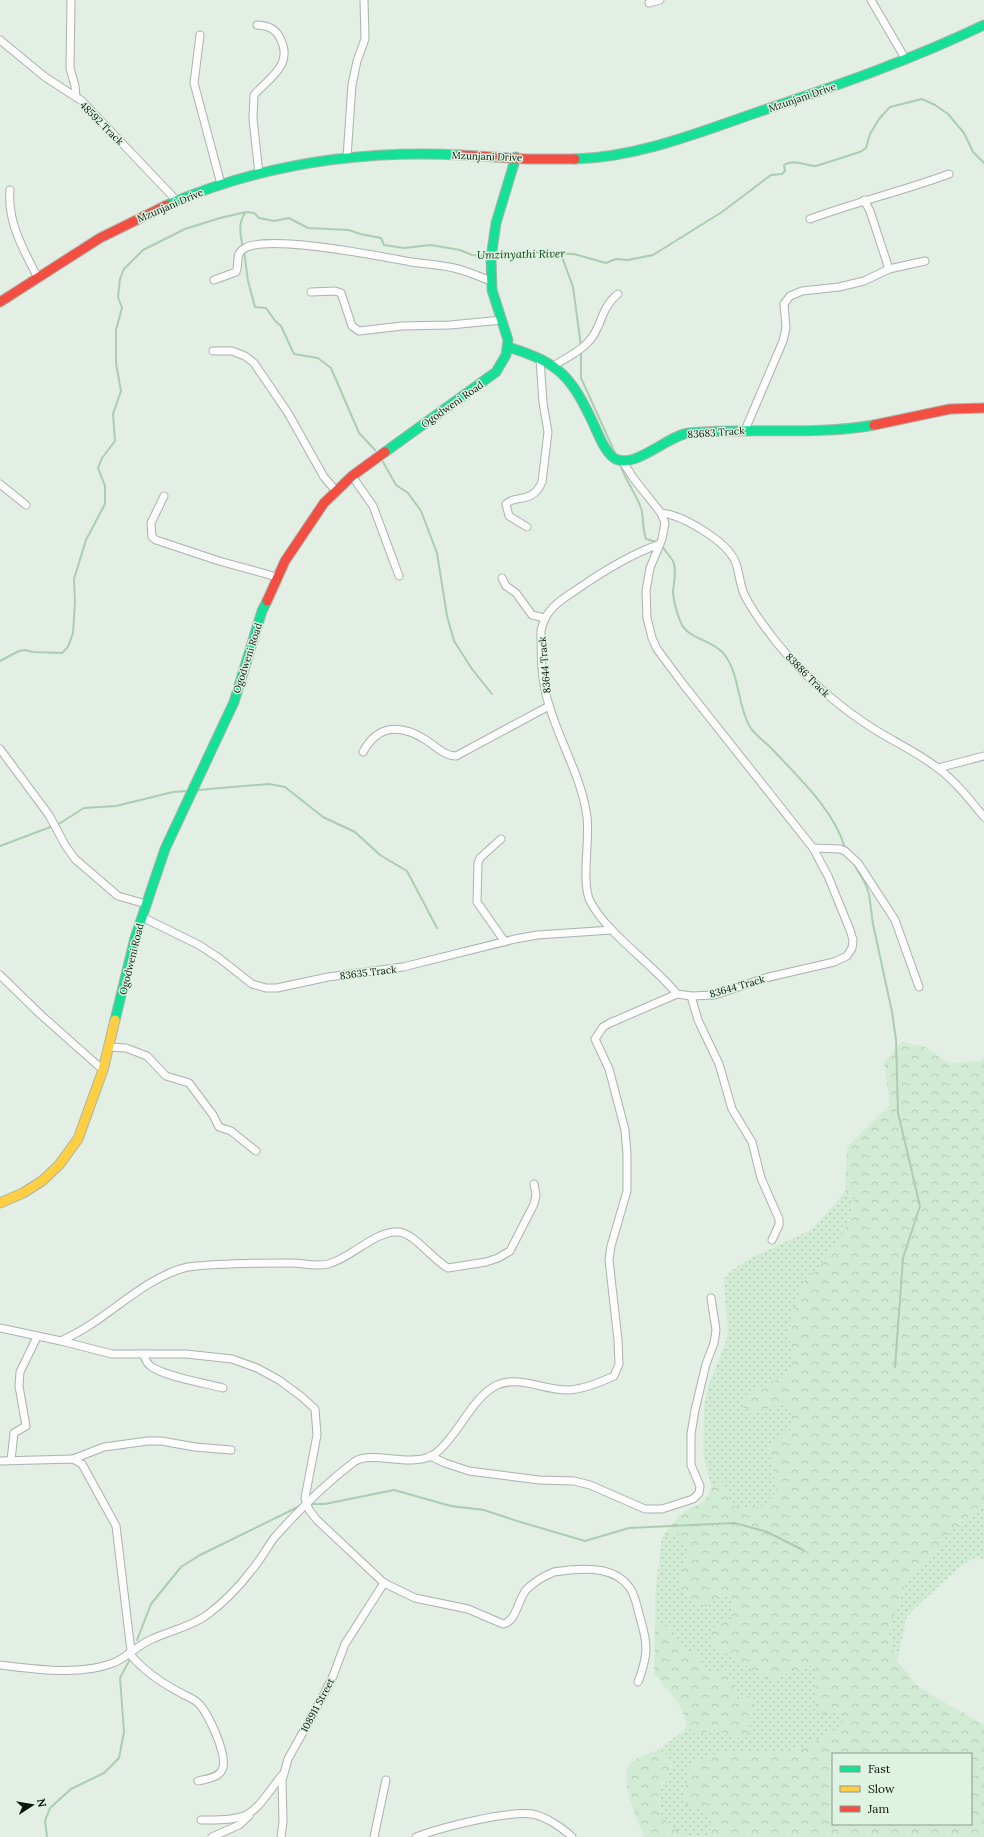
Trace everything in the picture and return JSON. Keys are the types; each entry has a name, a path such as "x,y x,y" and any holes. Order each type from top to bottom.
{"street":[{"path":"71,0 70,68 75,86 76,98"},
{"path":"347,158 352,85 357,61 365,39 364,0"},
{"path":"649,3 660,0"},
{"path":"871,0 906,60"},
{"path":"257,25 266,26 273,29 280,38 285,55 281,66 254,95 254,119 259,174"},
{"name":"Mzunjani Drive","path":"0,302 115,230 154,210 221,184 284,168 347,158 398,154 577,158 597,157 660,145 840,85 906,60 984,25"},
{"path":"200,35 194,83 221,184"},
{"name":"48592 Track","path":"0,40 45,77 76,98 94,113 177,201"},
{"path":"516,157 500,209 490,270 495,301 502,320 508,347 540,358 554,366 565,376 572,385 608,453 614,460 623,462"},
{"path":"810,219 864,200 917,186 949,174"},
{"path":"10,190 8,205 10,214 38,278"},
{"path":"864,200 870,211 889,269"},
{"path":"214,280 236,272 238,256 242,250 252,245 266,243 288,244 452,268 468,272 491,281"},
{"path":"745,430 783,341 786,328 784,304 790,296 802,291 864,281 889,269 925,261"},
{"path":"311,292 336,291 341,293 352,326 359,331 402,326 463,324 502,320"},
{"path":"554,366 590,341 606,308 612,299 618,294"},
{"name":"Ogodweni Road","path":"0,1203 42,1181 59,1165 78,1139 103,1070 146,904 166,849 234,702 262,611 285,561 316,514 336,491 352,476 496,372 503,363 508,347"},
{"path":"213,351 232,351 245,356 254,363 288,413 324,477 336,491"},
{"path":"527,527 509,516 506,504 508,501 525,498 533,494 539,489 542,482 548,432 543,403 540,358"},
{"name":"83683 Track","path":"623,462 651,451 676,436 689,433 745,430 850,428 951,409 966,407 984,408"},
{"name":"83644 Track","path":"623,462 634,479 661,513 666,528 660,544 652,560 646,591 647,618 652,638 658,650 683,684 813,848 828,876 852,936 853,944 850,953 843,959 765,978 715,995 691,996 677,994 666,981 612,930 594,907 589,897 587,875 588,829 585,807 580,785 549,706 544,687 541,630 545,618 554,606 588,582 634,553 660,544"},
{"path":"352,476 373,506 399,576"},
{"path":"0,484 26,505"},
{"path":"164,496 151,523 152,537 156,540 219,561 277,577"},
{"name":"83886 Track","path":"661,513 674,515 699,528 730,553 737,566 740,585 744,595 784,652 828,695 875,730 938,768 956,785 984,817"},
{"path":"502,578 506,586 516,593 532,615 545,618"},
{"path":"363,752 368,742 379,733 393,729 413,732 448,755 456,756 549,706"},
{"path":"0,749 50,815 65,845 75,859 118,896 146,904"},
{"path":"938,768 984,756"},
{"path":"501,839 480,858 478,863 476,896 480,908 505,942"},
{"path":"813,848 832,848 846,851 858,862 895,920 919,987"},
{"name":"83635 Track","path":"142,916 219,958 252,984 266,988 277,988 328,977 404,967 537,935 612,930"},
{"path":"0,975 40,1015 103,1070"},
{"path":"0,1665 76,1670 114,1663 151,1639 206,1616 230,1595 246,1577 273,1539 306,1504 359,1459 369,1458 407,1460 435,1454 454,1434 480,1399 496,1386 513,1382 568,1390 594,1384 614,1376 619,1364 618,1340 609,1260 611,1246 627,1191 627,1154 625,1130 610,1070 595,1040 603,1027 610,1023 677,994"},
{"path":"691,996 698,1020 718,1064 732,1109 752,1142 761,1178 779,1219 779,1225 772,1240"},
{"path":"108,1047 126,1048 147,1056 166,1076 190,1084 213,1115 219,1127 231,1131 256,1151"},
{"path":"61,1341 90,1325 158,1279 188,1266 267,1263 326,1265 338,1261 372,1240 392,1232 400,1232 410,1237 448,1268 486,1262 505,1255 514,1246 534,1204 536,1195 534,1184"},
{"path":"430,1456 469,1471 539,1480 574,1481 590,1485 645,1509 662,1509 693,1499 699,1493 700,1486 691,1465 691,1434 706,1364 714,1343 716,1330 711,1298"},
{"path":"0,1328 61,1341 103,1353 186,1354 232,1359 262,1371 278,1380 310,1403 316,1413 317,1435 305,1490 306,1504 316,1520 326,1531 346,1546 384,1583 415,1598 468,1609 503,1624 512,1619 525,1591 547,1576 558,1572 586,1568 608,1572 616,1576 631,1589 644,1630 646,1657 638,1682"},
{"path":"11,1460 14,1433 26,1426 19,1386 20,1372 37,1337"},
{"path":"144,1354 146,1361 152,1367 174,1375 223,1388"},
{"path":"0,1461 73,1459 104,1447 148,1441 162,1441 195,1448 231,1450"},
{"path":"73,1459 82,1464 85,1468 116,1526 130,1652 142,1669 202,1706 221,1745 224,1763 223,1769 213,1777 198,1781"},
{"name":"108911 Street","path":"281,1837 283,1822 283,1774 294,1745 311,1718 333,1676 345,1644 384,1583"},
{"path":"212,1837 235,1827 250,1814 259,1806 283,1774"},
{"path":"374,1837 386,1780"},
{"path":"416,1837 517,1813 532,1814 542,1817 572,1837"},
{"path":"201,1820 229,1820 250,1814"}],"green space":[{"path":"902,1042 923,1046 949,1063 982,1061 984,1055 984,1504 951,1531 905,1586 889,1633 897,1661 920,1688 984,1725 984,1837 704,1837 710,1831 712,1820 706,1811 687,1806 683,1796 691,1764 720,1752 795,1751 843,1726 841,1715 831,1712 821,1715 815,1707 816,1664 769,1680 715,1647 710,1638 713,1627 732,1619 732,1598 723,1594 706,1606 687,1599 681,1590 679,1569 691,1550 678,1533 662,1537 680,1515 703,1502 709,1493 711,1486 721,1479 733,1506 743,1509 764,1506 777,1491 769,1449 793,1428 790,1407 779,1404 751,1415 743,1407 744,1396 793,1371 789,1330 797,1297 807,1277 816,1271 841,1237 850,1218 855,1197 845,1192 847,1147 890,1105 884,1062"},
{"path":"845,1192 855,1197 850,1218 841,1237 816,1271 807,1277 789,1330 793,1371 744,1396 751,1415 779,1404 790,1407 793,1428 769,1449 777,1491 764,1506 743,1509 733,1506 721,1480 711,1486 703,1451 704,1408 708,1387 728,1336 724,1280 730,1272 749,1259 813,1229"},
{"path":"984,1504 984,1559 976,1557 958,1568 907,1616 897,1661 889,1633 905,1586 951,1531"},
{"path":"678,1533 723,1594 732,1598 732,1620 769,1680 816,1664 831,1712 841,1715 843,1726 795,1751 720,1752 687,1806 706,1811 712,1820 710,1831 704,1837 689,1837 673,1829 660,1814 659,1793 673,1765 662,1748 687,1727 695,1734 715,1730 744,1740 750,1732 749,1721 756,1702 737,1699 727,1670 707,1673 698,1655 678,1646 669,1628 655,1622 655,1598 662,1537"},
{"path":"655,1622 665,1626 674,1633 678,1646 698,1655 707,1673 727,1670 737,1699 747,1696 756,1701 749,1721 750,1732 744,1740 715,1730 695,1734 687,1727 681,1707 654,1673"},
{"path":"662,1748 673,1765 660,1790 658,1802 659,1809 666,1820 676,1830 689,1837 645,1837 633,1810 627,1787 626,1777 628,1768 636,1759"}],"waterway":[{"name":"Umzinyathi River","path":"494,256 510,256 528,252 574,254 606,263 616,259 628,260 653,255 722,212 771,175 782,174 785,171 784,165 788,163 796,162 816,166 860,152 866,148 870,134 879,119 890,107 922,99 935,105 948,114 964,133 973,152 984,163"},
{"name":"Umzinyathi River","path":"0,661 19,651 25,650 33,652 62,653 68,647 73,633 75,602 74,579 86,540 105,504 105,486 98,468 102,458 115,441 113,414 121,391 116,363 116,330 122,308 118,297 120,279 124,269 143,250 185,229 220,218 246,212 254,213 259,218 274,221 289,218 308,228 349,230 360,234 381,238 384,245 404,248 431,245 460,250 472,255 487,256"},
{"path":"243,247 240,234 240,225 245,213"},
{"path":"244,251 248,281 255,307 266,308 276,322 281,326 294,354 318,358 331,368 359,433 375,450"},
{"path":"561,254 573,287 581,346"},
{"path":"581,351 581,378 615,453"},
{"path":"383,462 396,485 408,493 421,511 437,553 447,616 454,641 472,669 492,694"},
{"path":"620,464 641,508 646,539 657,542"},
{"path":"662,546 674,564 675,572 673,595 682,625 691,634 719,649 724,654 733,671 743,709 750,727 793,771 824,807 833,820 845,848"},
{"path":"198,790 269,784 285,787 323,817 355,832 380,855 407,871 437,928"},
{"path":"57,825 84,808 116,806 173,792 188,791"},
{"path":"0,846 53,826"},
{"path":"853,862 865,883 869,894 873,924 892,1012 896,1040 898,1113 920,1206 903,1258 895,1367"},
{"path":"309,1504 325,1504 394,1490 451,1506 484,1510 585,1541 629,1528 735,1523 767,1532 803,1550"},
{"path":"137,1640 151,1604 181,1567 200,1555 300,1506"},
{"path":"47,1837 45,1821 50,1808 71,1789 104,1773 119,1758 124,1732 120,1678 129,1661"}],"traffic: fast":[{"path":"575,159 623,153 671,142 876,71 984,25"},
{"path":"167,205 202,191 237,180 274,170 310,163 385,155 460,155"},
{"path":"385,452 496,372 506,355 508,340 492,290 491,258 496,223 516,157"},
{"path":"508,347 540,359 562,374 578,394 607,451 614,458 622,461 631,460 641,456 681,435 689,433 712,431 805,431 874,425"},
{"path":"115,1020 135,938 165,849 234,702 262,611 267,601"}],"traffic: slow":[{"path":"0,1203 23,1193 42,1181 59,1165 78,1139 103,1070 115,1020"}],"traffic: jam":[{"path":"460,155 527,159 575,159"},
{"path":"0,302 100,238 167,205"},
{"path":"874,425 950,409 984,408"},
{"path":"267,601 285,561 324,503 352,476 385,452"}]}
